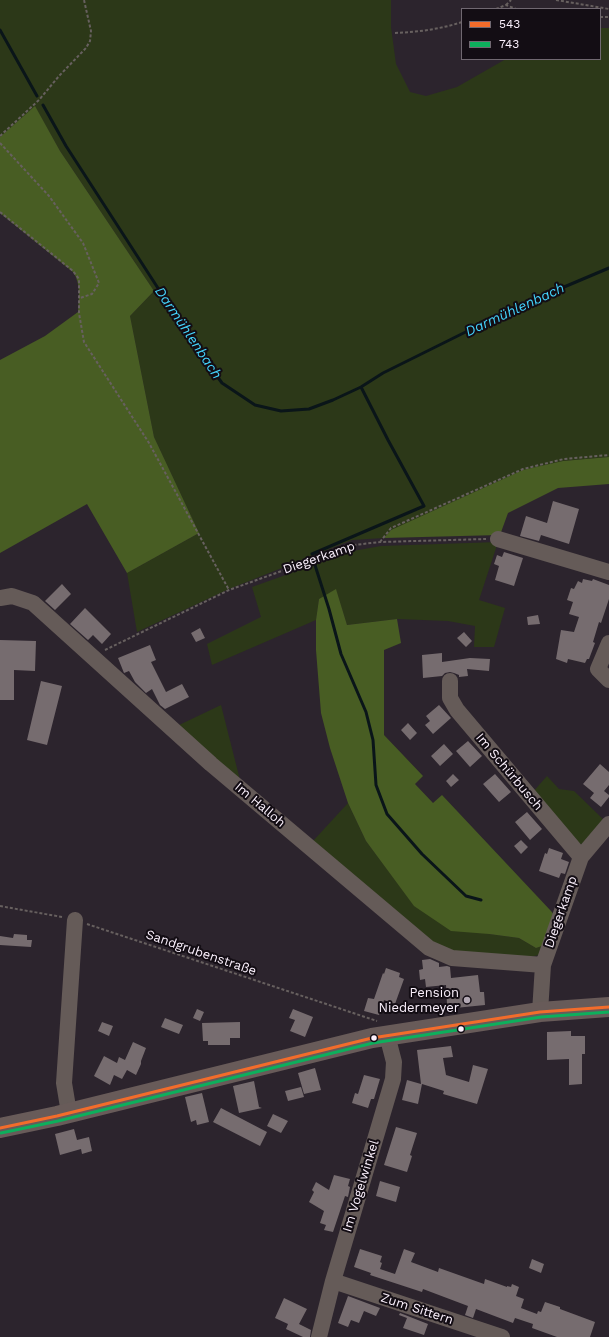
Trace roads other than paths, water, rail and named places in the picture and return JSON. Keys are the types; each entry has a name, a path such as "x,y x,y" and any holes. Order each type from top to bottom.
{"main road":[{"path":"0,1128 69,1113 387,1035 540,1012 609,1007"}],"street":[{"path":"498,539 609,572"},
{"name":"Im Halloh","path":"0,598 12,596 33,603 211,764 429,948 452,958 543,965"},
{"path":"609,643 598,669 609,680"},
{"name":"Im Schürbusch","path":"450,681 450,698 457,710 581,857"},
{"name":"Diegerkamp","path":"540,1012 543,965 581,857 609,824"},
{"path":"69,1113 64,1083 75,920"},
{"name":"Im Vogelwinkel","path":"319,1337 333,1281 394,1079 394,1062 387,1035"},
{"name":"Zum Sittern","path":"333,1281 502,1337"}],"waterway":[{"name":"Darmühlenbach","path":"0,30 37,96"},
{"name":"Darmühlenbach","path":"43,105 66,146 198,350 222,383 255,405 281,411 309,409 333,400 361,387 383,373 512,309 609,268"},
{"path":"312,554 424,506 361,387"},
{"path":"314,562 341,654 366,712 373,740 376,785 387,814 422,854 466,896 481,900"}],"place":[{"name":"Pension Niedermeyer","path":"467,1000"}]}
